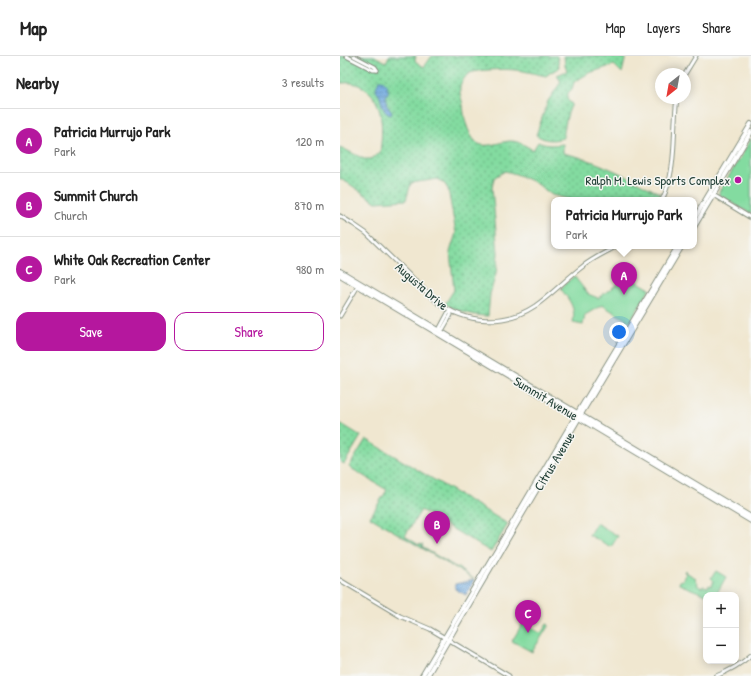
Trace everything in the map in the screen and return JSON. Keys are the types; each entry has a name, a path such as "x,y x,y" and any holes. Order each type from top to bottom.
{"main road":[{"path":"697,221 751,124"},
{"path":"697,215 751,132"},
{"name":"Citrus Avenue","path":"422,676 446,639 676,249"},
{"name":"Citrus Avenue","path":"578,415 680,249"},
{"name":"Summit Avenue","path":"340,271 440,330 751,521"},
{"name":"Summit Avenue","path":"340,275 751,517"},
{"name":"Citrus Avenue","path":"427,676 446,639"}],"street":[{"path":"346,56 373,70 377,70 375,67 354,56"},
{"path":"689,68 696,56"},
{"path":"663,197 669,183 672,169 677,104"},
{"path":"711,194 751,218"},
{"name":"Augusta Drive","path":"340,216 366,234 440,305 466,317 485,320 508,318 522,313 542,301 583,266 612,249"},
{"path":"340,316 358,286"},
{"path":"440,330 448,313 451,311"},
{"path":"340,580 400,616 425,626 509,676"},
{"path":"716,676 742,663 751,654"}],"green space":[{"path":"340,56 374,56 386,62 389,56 416,56 415,61 424,67 432,56 557,56 559,66 558,69 546,76 520,70 484,70 472,72 464,78 460,91 464,115 470,134 476,142 488,145 514,141 533,150 538,142 547,145 563,144 563,153 601,165 661,194 660,197 560,197 552,195 536,183 516,174 505,171 495,177 492,188 498,253 496,274 490,294 488,316 466,313 445,304 454,290 450,252 456,233 448,189 444,183 438,179 411,183 406,200 376,202 340,179 340,147 364,159 371,159 380,153 382,133 380,113 372,95 356,84 340,83"},
{"path":"564,56 626,56 622,73 614,65 589,73 574,82 572,89 568,93 567,99 572,104 567,116 563,138 556,140 546,139 536,135 548,101 561,82 557,75 567,71"},
{"name":"Ralph M. Lewis Sports Complex","path":"751,138 751,214 719,195 719,192"},
{"path":"623,265 633,279 650,289 630,322 602,305 585,315 583,325 573,323 573,309 570,301 561,289 562,287 574,276 588,294 598,298 627,277 621,266"},
{"path":"340,423 361,436 344,464 340,461"},
{"path":"366,439 508,524 491,552 421,510 405,536 419,545 423,545 422,547 457,568 458,567 475,580 370,517 387,490 349,467"},
{"path":"596,523 618,536 611,547 589,535"},
{"path":"685,570 687,573 696,578 695,579 698,583 697,585 702,588 703,586 711,586 714,581 711,578 716,571 726,577 718,592 703,592 703,594 679,584 680,580 682,581 686,573 684,572"},
{"path":"529,613 530,614 525,622 526,625 540,633 547,624 549,625 532,652 512,641"}],"water":[{"path":"379,80 382,80 386,84 388,92 386,97 387,106 391,110 391,115 386,113 376,90"},
{"path":"475,580 466,595 455,589 455,584"}],"place":[{"name":"Ralph M. Lewis Sports Complex","path":"738,180"},
{"name":"Patricia Murrujo Park","path":"624,295"},
{"name":"Summit Church","path":"437,544"},
{"name":"White Oak Recreation Center","path":"528,633"}]}
